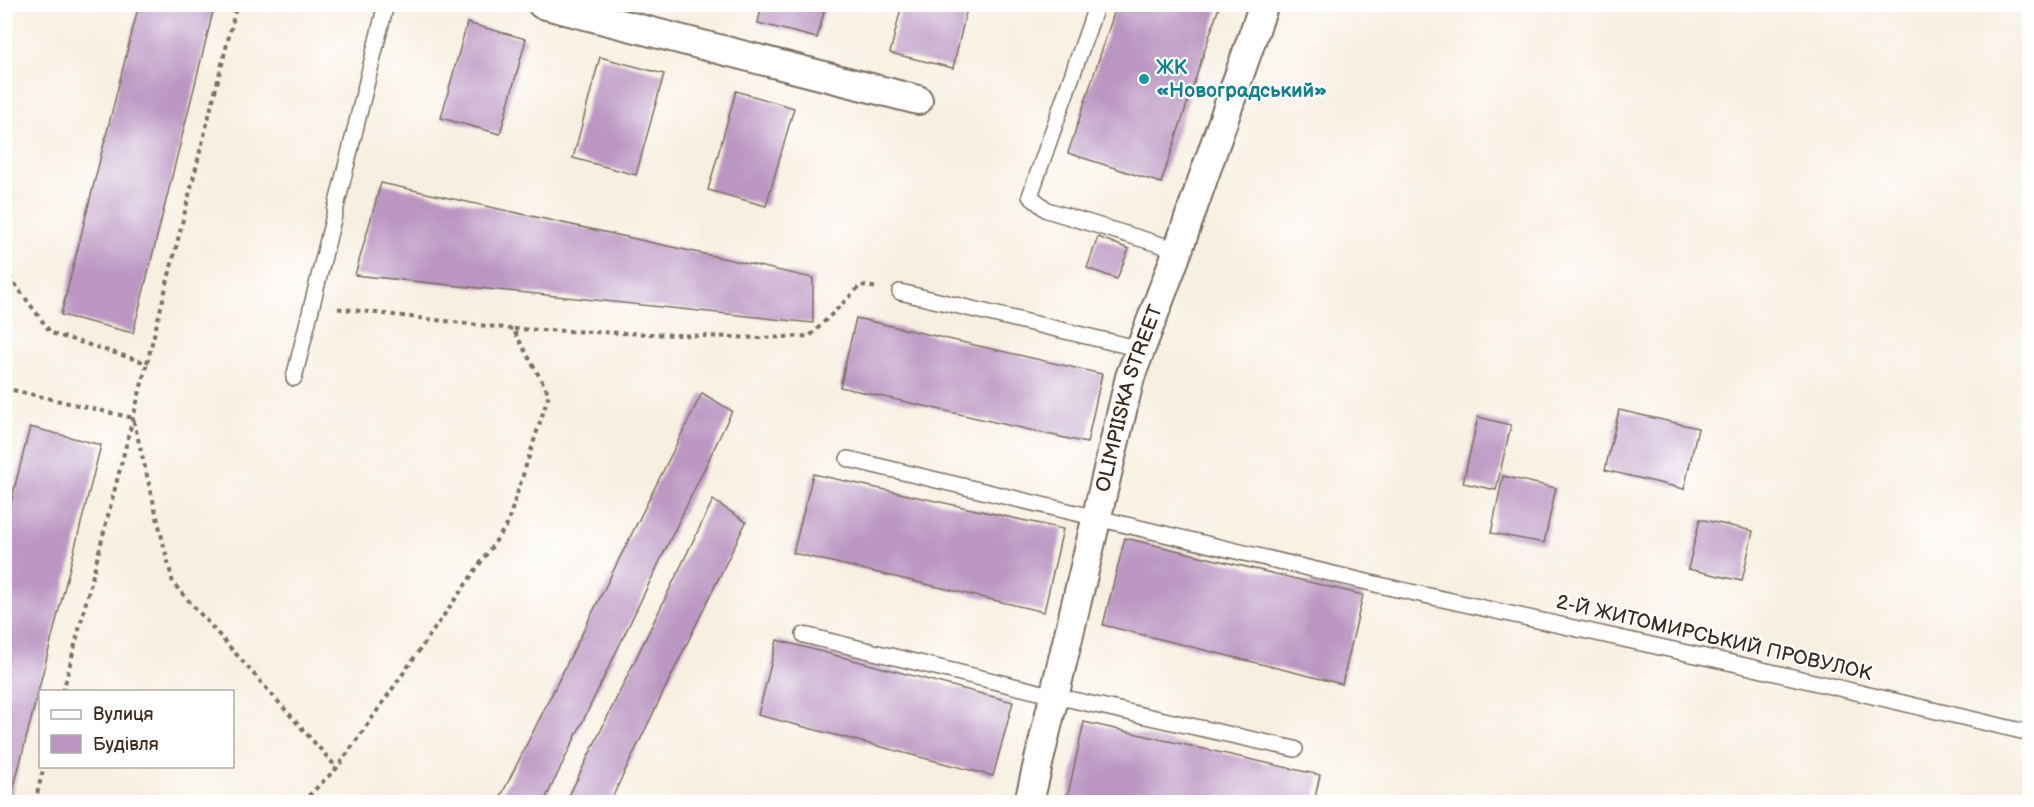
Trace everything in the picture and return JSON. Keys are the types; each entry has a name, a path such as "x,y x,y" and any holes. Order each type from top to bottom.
{"street":[{"path":"542,4 918,100"},
{"name":"OLIMPIISKA STREET","path":"1029,802 1130,377 1178,250 1264,4"}],"lane":[{"path":"294,378 386,4"},
{"path":"1097,4 1030,196 1047,210 1178,250"},
{"path":"900,292 1141,349"},
{"name":"2-Й ЖИТОМИРСЬКИЙ ПРОВУЛОК","path":"848,459 1388,587 1737,664 2030,733"},
{"path":"804,635 1055,696 1295,749"}],"path":[{"path":"64,690 237,4"},
{"path":"4,269 51,333 147,363"},
{"path":"312,305 513,329 759,338 810,336 861,285 900,292"},
{"path":"302,802 337,768 507,525 549,394 513,329"},
{"path":"4,387 133,418"},
{"path":"133,418 173,583 337,768"},
{"path":"35,802 44,768"}],"building":[{"path":"139,4 215,4 133,333 61,315"},
{"path":"762,4 826,4 817,38 758,23"},
{"path":"902,4 968,4 953,68 890,53"},
{"name":"ЖК «Новоградський»","path":"1117,4 1220,4 1161,183 1068,153"},
{"path":"467,23 526,39 500,134 441,118"},
{"path":"600,57 664,74 636,175 573,158"},
{"path":"736,91 794,108 766,206 708,190"},
{"path":"381,183 813,278 813,323 355,275"},
{"path":"1098,237 1129,249 1117,279 1087,268"},
{"path":"856,318 1102,374 1087,443 840,387"},
{"path":"702,393 732,411 544,802 498,802"},
{"path":"1619,410 1698,428 1684,489 1605,470"},
{"path":"1478,417 1511,425 1496,490 1463,483"},
{"path":"30,427 101,445 10,802 4,802 4,529"},
{"path":"813,474 1063,529 1044,612 793,553"},
{"path":"1503,476 1556,488 1544,543 1491,533"},
{"path":"713,500 746,522 610,802 566,802"},
{"path":"1700,519 1753,531 1742,581 1688,569"},
{"path":"1125,538 1363,595 1342,684 1103,625"},
{"path":"777,640 1013,702 993,776 758,715"},
{"path":"1084,722 1320,775 1314,802 1083,802 1067,799"}],"place":[{"name":"ЖК «Новоградський»","path":"1144,79"}]}
